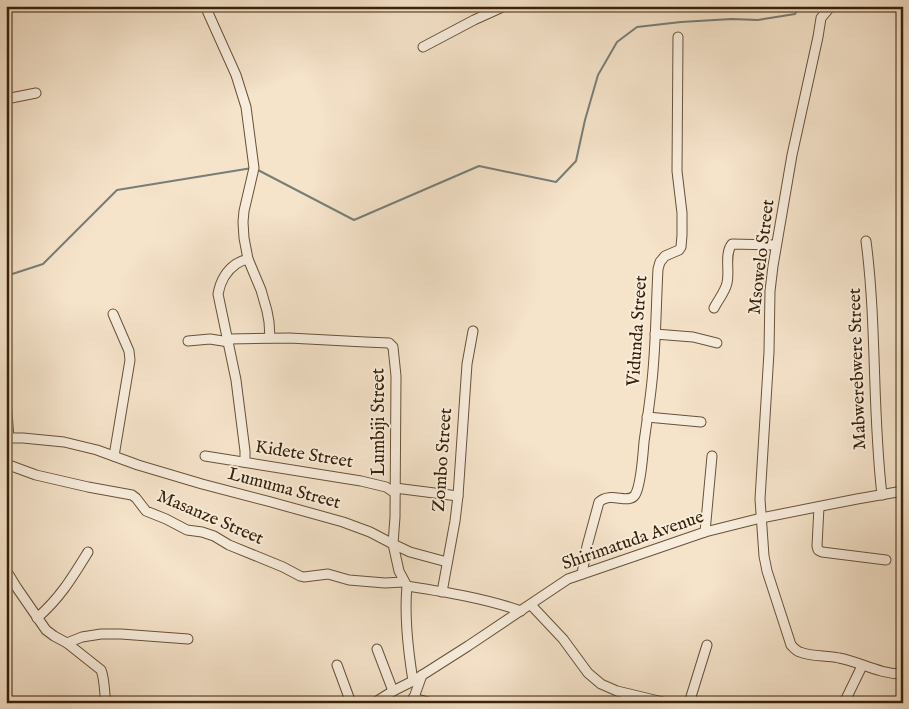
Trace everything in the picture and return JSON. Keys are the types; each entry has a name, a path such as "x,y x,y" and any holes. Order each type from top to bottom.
{"street":[{"path":"205,6 236,75 246,107 254,168 243,222 248,258 267,311 270,338"},
{"path":"423,47 505,6"},
{"name":"Msowelo Street","path":"831,6 821,18 792,155 776,245 770,292 769,352 760,499 764,556 791,645 795,650 800,653 816,656 839,658 873,670 903,674"},
{"name":"Vidunda Street","path":"582,574 587,546 599,502 603,498 608,497 632,498 635,494 642,466 652,379 658,269 660,262 665,256 679,250 681,247 678,171 678,38"},
{"path":"6,98 36,93"},
{"name":"Mabwerebwere Street","path":"866,241 871,277 874,398 882,495"},
{"path":"714,308 727,284 728,252 730,246 732,244 776,245"},
{"path":"245,462 239,403 218,294 228,272 236,264 248,258"},
{"path":"113,314 129,351 130,360 114,456"},
{"name":"Zombo Street","path":"442,592 458,496 466,364 473,331"},
{"path":"654,334 693,337 716,343"},
{"name":"Lumbiji Street","path":"188,341 270,338 389,343 393,347 396,376 393,544"},
{"path":"6,400 8,438"},
{"path":"647,417 701,422"},
{"name":"Lumuma Street","path":"8,438 64,442 76,445 138,465 344,522 370,532 410,552 447,562"},
{"name":"Kidete Street","path":"205,456 361,481 386,486 395,490 458,496"},
{"path":"705,532 712,456"},
{"name":"Masanze Street","path":"6,464 36,475 132,495 146,512 166,519 187,530 214,536 229,545 300,576 328,574 349,580 406,584"},
{"name":"Shirimatuda Avenue","path":"374,703 468,646 568,579 705,532 760,518 903,491"},
{"path":"819,507 818,550 886,560"},
{"path":"393,544 399,571 406,584 406,619 413,680"},
{"path":"37,618 66,588 88,552"},
{"path":"7,575 46,630 67,642 101,670 106,703"},
{"path":"406,584 506,605 521,611"},
{"path":"530,605 563,638 588,673 601,684 616,691 667,703"},
{"path":"67,642 101,634 188,639"},
{"path":"689,703 707,645"},
{"path":"377,649 393,691"},
{"path":"337,665 351,703"},
{"path":"844,703 862,666"},
{"path":"422,675 412,701 432,703"}],"waterway":[{"path":"256,169 354,220 479,166 556,182 576,161 598,75 617,42 637,27 732,19 758,20 795,14 800,6"},
{"path":"6,276 43,264 117,190 252,168"}]}
